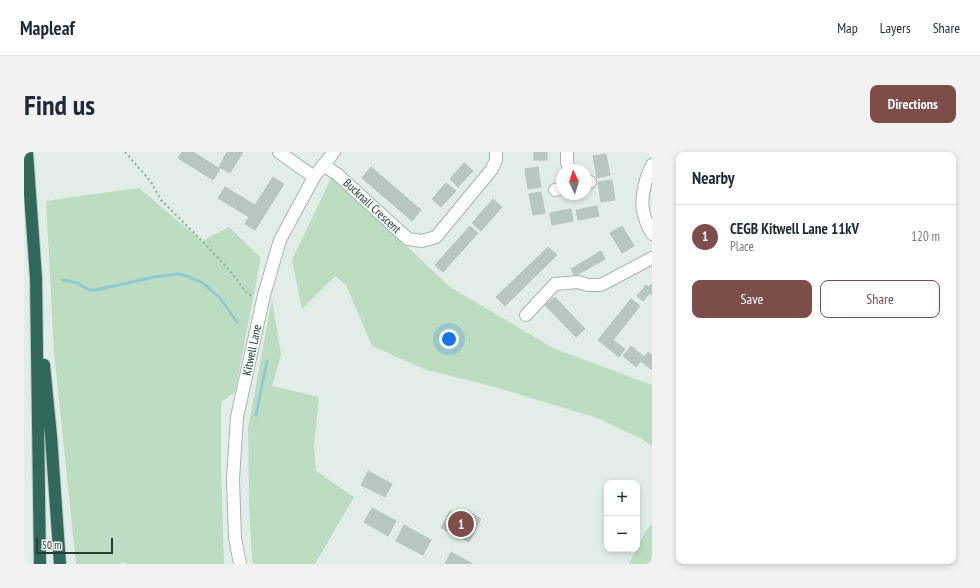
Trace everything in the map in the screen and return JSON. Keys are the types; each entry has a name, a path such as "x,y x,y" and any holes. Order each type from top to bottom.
{"highway":[{"path":"27,152 36,278 51,436 60,564"},
{"path":"36,278 40,564"}],"street":[{"path":"279,152 314,177"},
{"name":"Kitwell Lane","path":"240,564 235,538 233,479 237,417 262,304 280,240 314,177 334,152"},
{"name":"Bucknall Crescent","path":"323,165 337,174 408,239 422,241 436,237 492,169 496,160 496,152"},
{"path":"567,152 568,164"},
{"path":"652,165 642,193 642,210 646,223 652,234"},
{"path":"526,315 555,284 578,282 588,285 601,285 652,258"}],"path":[{"path":"125,152 151,182 162,200 230,271 246,292 262,304"}],"green space":[{"path":"332,176 450,287 553,348 652,385 652,446 642,439 597,418 495,387 427,370 372,346 346,285 335,276 302,309 292,260"},
{"path":"139,188 202,241 229,227 261,258 235,392 221,402 221,467 224,564 126,564 126,562 118,564 76,564 54,352 46,201"},
{"path":"272,298 281,355 272,386 319,397 314,446 316,471 354,497 315,564 253,564 252,560 249,505 248,428"},
{"path":"652,524 652,564 629,564 635,552 640,552 640,542 646,530"}],"building":[{"path":"182,152 193,152 220,169 213,180 178,158"},
{"path":"227,152 243,152 230,173 219,167"},
{"path":"534,152 547,152 547,160 534,160"},
{"path":"606,154 610,175 597,178 593,156"},
{"path":"464,163 473,171 458,187 450,179"},
{"path":"371,167 421,210 412,221 362,178"},
{"path":"538,167 541,187 528,189 525,169"},
{"path":"273,177 284,184 255,230 245,224 249,217 218,198 225,187 255,205"},
{"path":"612,180 615,200 601,202 598,182"},
{"path":"446,183 456,191 441,207 432,199"},
{"path":"541,192 545,213 533,215 529,194"},
{"path":"493,199 502,207 481,231 472,223"},
{"path":"597,206 599,216 578,220 576,210"},
{"path":"571,209 573,221 552,225 550,213"},
{"path":"470,226 478,233 443,272 435,265"},
{"path":"622,226 634,246 622,253 610,233"},
{"path":"548,247 557,255 505,306 496,297"},
{"path":"601,251 605,259 575,276 571,269"},
{"path":"652,284 652,295 650,293 643,301 637,296 646,285 649,287"},
{"path":"555,297 585,329 576,337 545,305"},
{"path":"631,299 640,306 613,340 625,349 619,357 598,340"},
{"path":"631,346 644,357 636,367 623,356"},
{"path":"648,352 652,355 652,370 641,361"},
{"path":"368,471 392,484 385,497 361,485"},
{"path":"372,508 396,521 388,536 364,522"},
{"path":"450,511 466,520 470,512 481,519 469,542 441,528"},
{"path":"404,525 431,540 423,555 396,541"},
{"path":"451,552 473,564 445,564"}],"waterway":[{"path":"63,280 77,283 89,290 96,290 154,277 178,274 187,276 203,283 220,298 237,322"},
{"path":"256,415 267,361"}],"place":[{"name":"CEGB Kitwell Lane 11kV","path":"461,524"}]}
